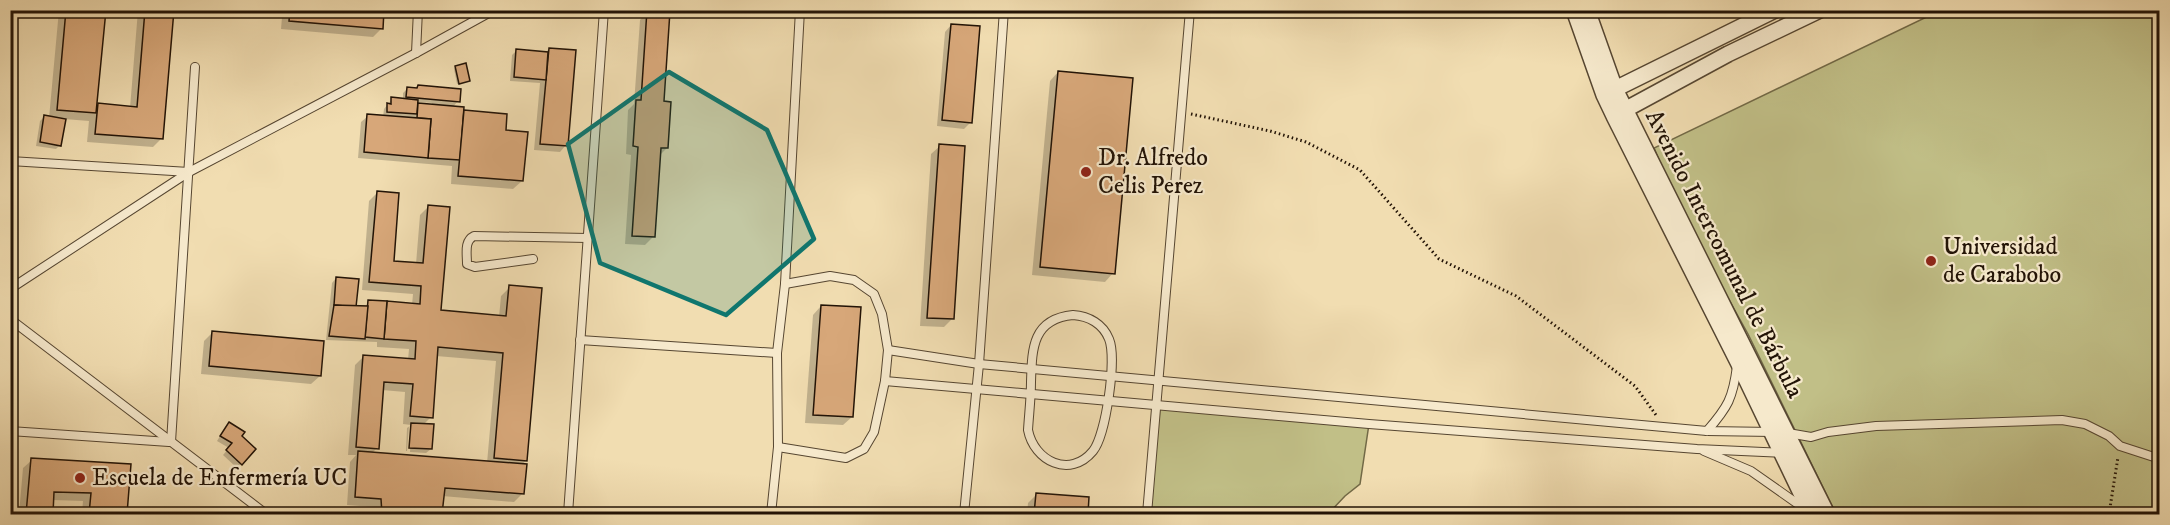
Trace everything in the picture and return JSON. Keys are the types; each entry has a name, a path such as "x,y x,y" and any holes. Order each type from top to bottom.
{"street":[{"name":"Avenido Intercomunal de Bárbula","path":"1574,10 1620,112 1788,433 1789,452 1810,513"},
{"name":"Avenido Intercomunal de Bárbula","path":"1587,10 1610,92"},
{"path":"1610,92 1775,10"},
{"path":"1620,112 1728,54 1820,10"},
{"name":"Avenido Intercomunal de Bárbula","path":"1620,112 1772,432 1789,452 1827,514"}],"lane":[{"path":"416,53 418,10"},
{"path":"10,289 189,172 494,10"},
{"path":"568,514 604,10"},
{"path":"771,514 778,447 777,352 785,284 800,10"},
{"path":"964,514 979,364 1004,10"},
{"path":"1147,514 1190,10"},
{"path":"171,442 195,67"},
{"path":"10,161 189,172"},
{"path":"533,259 474,267 467,264 467,243 469,238 474,236 588,238"},
{"path":"778,447 846,458 864,449 874,432 885,381 888,350 882,314 874,294 854,280 830,276 785,284"},
{"path":"1073,315 1090,319 1105,331 1112,348 1108,402 1099,441 1094,450 1080,462 1061,465 1044,458 1033,446 1028,430 1032,369 1034,342 1043,327 1057,318 1073,315"},
{"path":"10,320 266,514"},
{"path":"580,340 777,352"},
{"path":"888,350 979,364 1111,377 1707,431 1772,432 1811,437"},
{"path":"1707,431 1726,410 1735,384 1737,362"},
{"path":"885,381 1108,402 1697,449 1789,452 1811,437 1828,432 1876,426 2062,420 2074,421 2096,429 2120,446 2160,459"},
{"path":"10,431 171,442"},
{"path":"1697,449 1751,471 1810,513"}],"path":[{"path":"1181,112 1270,131 1306,142 1360,170 1438,259 1516,296 1577,341 1635,386 1664,426"},
{"path":"2109,514 2120,446"}],"highlighted area":[{"path":"669,72 767,130 814,239 726,315 600,263 568,144"}],"shaded area":[{"name":"Universidad de Carabobo","path":"1939,11 2159,11 2159,514 1836,514 1748,334 1683,217 1654,148"},
{"path":"1156,406 1369,424 1360,484 1328,514 1150,514"}],"building":[{"path":"66,10 106,10 96,113 57,110"},
{"path":"145,10 174,10 163,139 95,134 98,103 137,107"},
{"path":"290,10 384,10 383,29 289,21"},
{"path":"647,10 670,11 664,101 671,102 668,148 661,148 655,237 632,236 638,147 633,146 636,100 641,100"},
{"path":"951,24 980,26 972,123 942,120"},
{"path":"549,48 576,50 568,146 540,144"},
{"path":"516,49 548,52 546,80 514,77"},
{"path":"466,63 470,81 459,84 455,66"},
{"name":"Dr. Alfredo Celis Perez","path":"1058,71 1133,78 1115,274 1040,267"},
{"path":"418,85 461,89 460,102 406,97 407,87 417,88"},
{"path":"391,97 418,100 417,114 387,112 387,103 391,104"},
{"path":"418,103 464,107 460,160 428,158 431,119 417,118"},
{"path":"464,110 507,114 506,130 528,132 523,181 458,176"},
{"path":"367,114 431,119 428,158 364,152"},
{"path":"44,115 66,119 61,146 40,142"},
{"path":"939,144 965,146 954,319 927,318"},
{"path":"377,191 399,193 394,261 423,263 428,205 450,207 441,310 506,316 509,285 542,288 527,461 494,458 503,353 438,347 433,418 410,416 413,384 384,382 379,449 356,447 363,355 415,359 416,341 384,339 387,301 420,304 421,286 369,282"},
{"path":"336,277 359,279 356,307 334,305"},
{"path":"368,300 387,301 384,339 365,337"},
{"path":"334,305 368,306 365,339 329,336"},
{"path":"821,305 861,307 853,417 813,415"},
{"path":"212,331 324,341 321,376 209,366"},
{"path":"229,422 245,432 242,436 256,449 242,465 226,450 232,443 220,436"},
{"path":"411,423 434,424 432,449 409,448"},
{"path":"358,451 527,464 524,494 445,488 442,514 382,514 381,499 355,497"},
{"name":"Escuela de Enfermería UC","path":"31,458 131,464 127,514 89,514 91,493 54,492 53,514 26,514"},
{"path":"1036,493 1089,497 1088,514 1034,514"}],"place":[{"name":"Dr. Alfredo Celis Perez","path":"1086,172"},
{"name":"Universidad de Carabobo","path":"1931,261"},
{"name":"Escuela de Enfermería UC","path":"80,478"}]}
